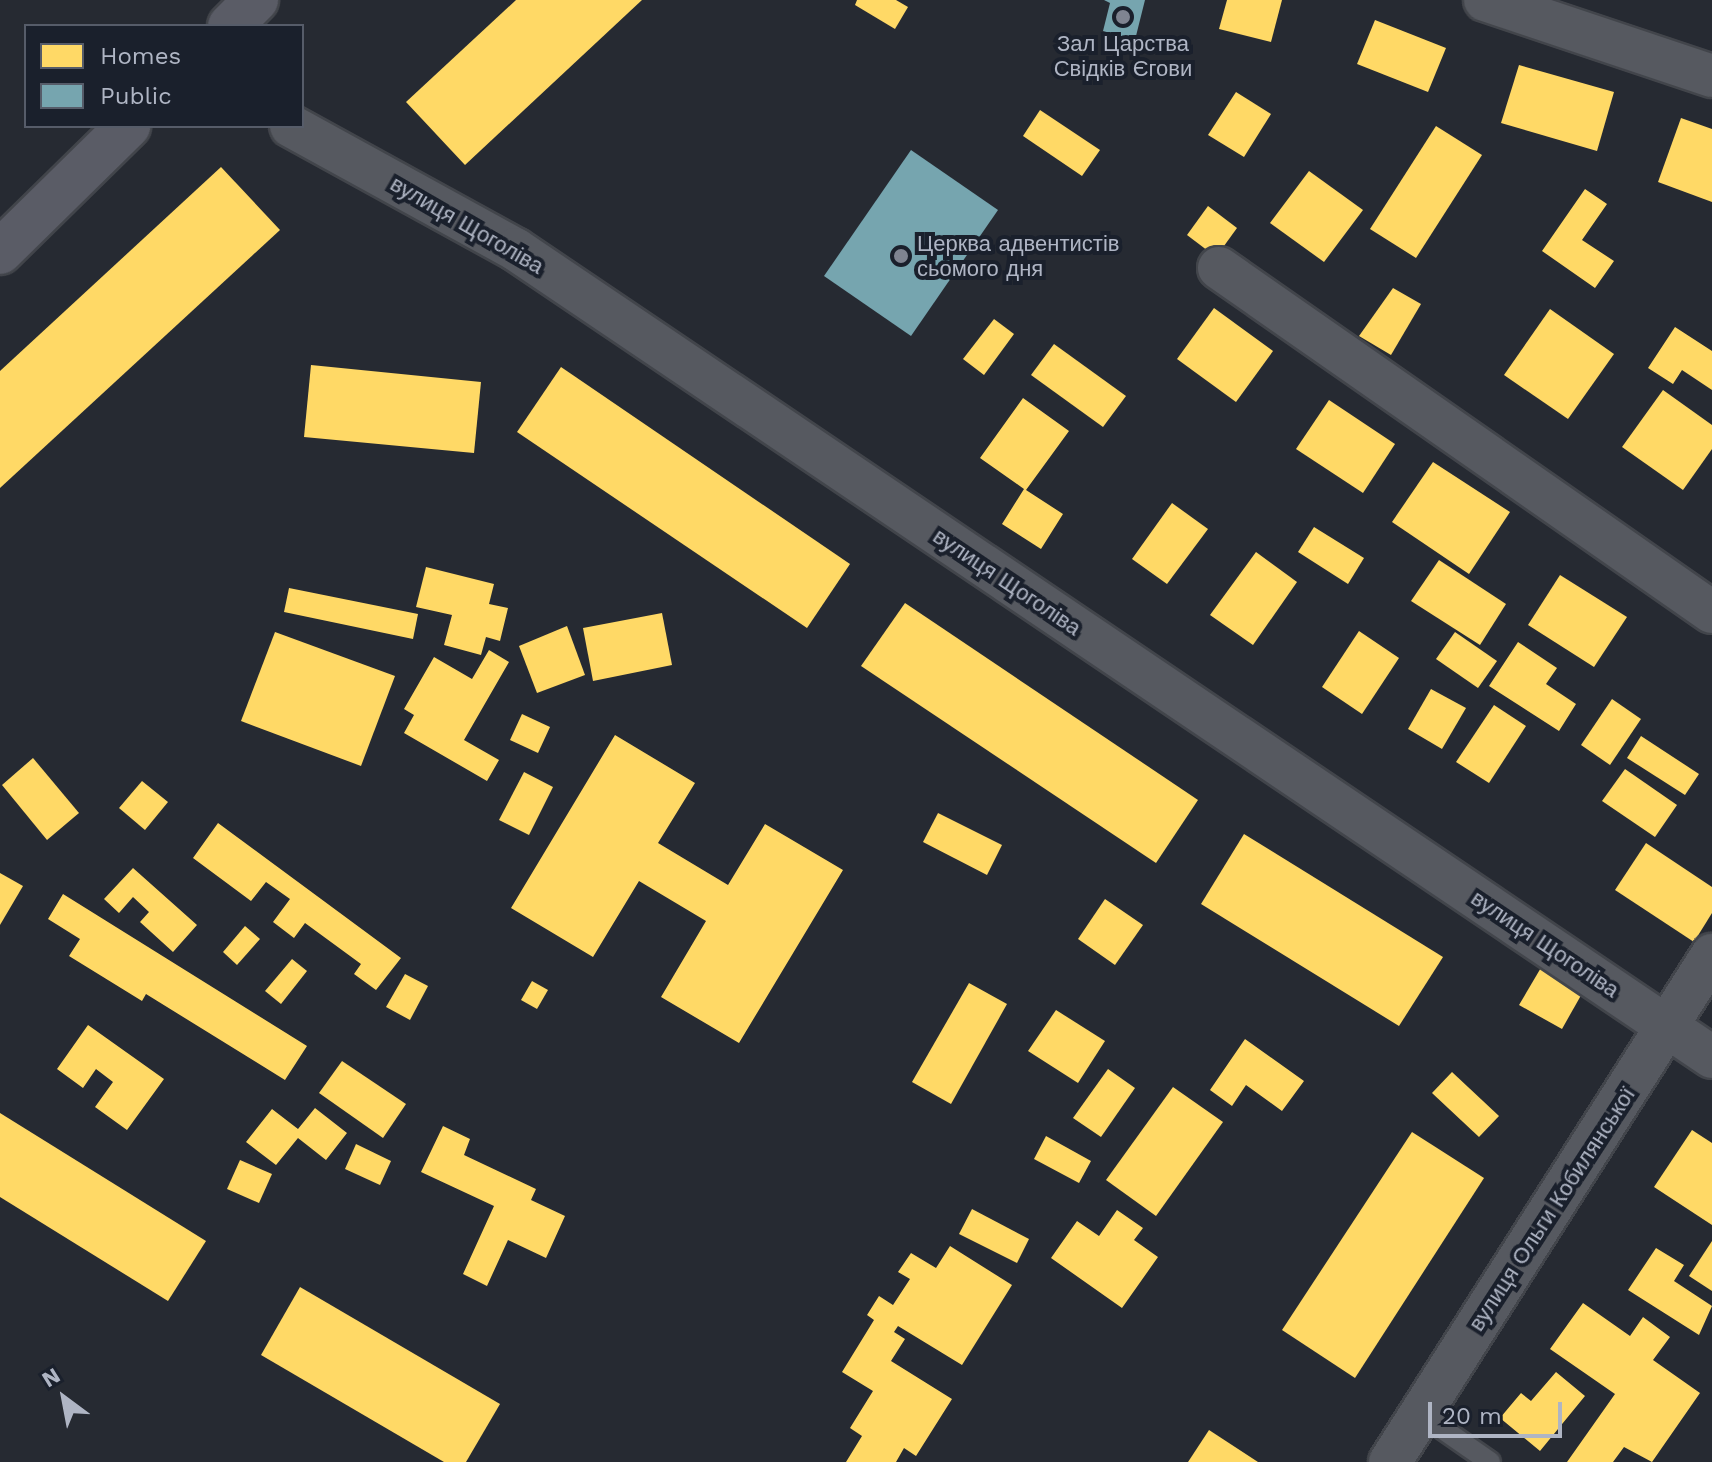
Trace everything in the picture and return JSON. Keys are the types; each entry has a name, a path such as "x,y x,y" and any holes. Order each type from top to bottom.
{"main road":[{"path":"232,24 256,0"},
{"path":"0,252 126,128"}],"street":[{"path":"1485,0 1712,76"},
{"name":"вулиця Щоголіва","path":"295,128 515,249 1712,1057"},
{"path":"1219,268 1712,612"},
{"name":"вулиця Ольги Кобилянської","path":"1390,1462 1712,955"}],"lane":[{"path":"1421,1414 1490,1462"}],"building: Homes":[{"path":"516,0 642,0 465,165 406,102"},
{"path":"857,0 896,0 908,7 895,29 855,5"},
{"path":"1227,0 1282,0 1271,42 1219,29"},
{"path":"1375,20 1446,48 1428,92 1357,64"},
{"path":"1519,65 1614,92 1597,151 1501,123"},
{"path":"1236,92 1271,114 1244,157 1208,135"},
{"path":"1040,110 1100,150 1082,176 1023,136"},
{"path":"1681,118 1712,129 1712,202 1658,182"},
{"path":"1436,126 1482,155 1416,258 1370,229"},
{"path":"221,167 280,230 0,488 0,371"},
{"path":"1309,171 1363,210 1324,262 1270,223"},
{"path":"1585,189 1607,204 1582,240 1614,261 1595,288 1542,251"},
{"path":"1208,206 1237,228 1216,257 1187,235"},
{"path":"1393,288 1421,304 1391,355 1359,336"},
{"path":"1214,308 1273,351 1236,402 1177,359"},
{"path":"1550,309 1614,354 1568,419 1504,375"},
{"path":"994,319 1014,334 984,375 963,359"},
{"path":"1675,327 1712,351 1712,390 1682,370 1673,384 1648,368"},
{"path":"1054,344 1126,396 1103,427 1031,375"},
{"path":"311,365 481,382 474,453 304,437"},
{"path":"561,367 850,564 807,628 517,432"},
{"path":"1663,390 1712,425 1712,449 1683,490 1622,447"},
{"path":"1023,398 1069,431 1026,490 1063,514 1041,549 1002,524 1024,489 980,458"},
{"path":"1329,400 1395,444 1363,493 1296,449"},
{"path":"1433,462 1510,512 1469,574 1392,522"},
{"path":"1172,503 1208,529 1167,584 1132,559"},
{"path":"1314,527 1364,558 1348,584 1298,552"},
{"path":"1256,552 1297,582 1253,645 1210,615"},
{"path":"1439,560 1506,604 1480,645 1411,601"},
{"path":"426,567 494,584 489,604 508,608 500,641 486,637 481,655 444,645 452,615 416,607"},
{"path":"1560,575 1627,617 1594,667 1528,625"},
{"path":"289,588 418,614 413,639 284,612"},
{"path":"905,603 1198,800 1156,863 861,666"},
{"path":"662,613 672,665 593,681 583,628"},
{"path":"567,626 585,675 537,693 519,646"},
{"path":"1359,631 1399,658 1362,714 1322,687"},
{"path":"275,632 395,676 361,766 241,721"},
{"path":"1455,632 1497,661 1478,688 1436,659"},
{"path":"1518,642 1557,668 1546,684 1576,704 1559,731 1489,686"},
{"path":"489,650 509,662 464,740 499,760 487,781 404,733 414,715 404,709 434,657 472,679"},
{"path":"1431,689 1466,708 1442,749 1408,729"},
{"path":"1612,699 1641,719 1610,765 1581,745"},
{"path":"1494,705 1526,726 1489,783 1456,762"},
{"path":"522,714 550,727 538,753 510,740"},
{"path":"615,735 695,783 658,843 728,885 765,824 843,870 739,1043 661,997 706,921 639,881 593,957 511,908"},
{"path":"1641,736 1699,774 1685,795 1627,758"},
{"path":"33,758 79,813 47,840 2,785"},
{"path":"1625,769 1677,805 1655,837 1602,801"},
{"path":"524,772 553,787 529,835 499,820"},
{"path":"142,781 168,802 145,830 119,808"},
{"path":"938,813 1002,845 987,875 923,842"},
{"path":"218,823 401,958 376,990 354,974 361,964 305,923 294,938 273,922 290,899 266,882 251,901 193,858"},
{"path":"1244,834 1443,957 1399,1026 1201,904"},
{"path":"1646,843 1712,887 1712,913 1694,942 1615,890"},
{"path":"133,868 197,925 173,952 140,922 149,912 133,897 119,913 104,899"},
{"path":"0,873 23,886 0,925"},
{"path":"63,894 307,1046 285,1080 146,994 142,1001 69,956 80,939 48,919"},
{"path":"1105,899 1143,925 1115,965 1078,939"},
{"path":"245,926 260,939 237,965 223,952"},
{"path":"292,959 307,971 281,1004 265,991"},
{"path":"1542,966 1584,990 1562,1029 1519,1005"},
{"path":"405,974 428,986 410,1020 386,1007"},
{"path":"532,981 548,990 537,1009 521,1000"},
{"path":"969,983 1007,1004 951,1104 912,1082"},
{"path":"1056,1010 1105,1041 1078,1083 1028,1051"},
{"path":"88,1025 164,1079 127,1130 95,1107 113,1082 96,1069 83,1088 57,1069"},
{"path":"1245,1039 1304,1081 1282,1111 1246,1085 1232,1106 1210,1090"},
{"path":"342,1061 406,1104 383,1138 319,1093"},
{"path":"1108,1069 1135,1088 1101,1137 1073,1118"},
{"path":"1452,1072 1499,1116 1479,1137 1432,1093"},
{"path":"1173,1087 1223,1122 1156,1216 1106,1180"},
{"path":"315,1108 347,1133 326,1160 298,1138 276,1165 246,1142 272,1109 298,1129"},
{"path":"0,1113 206,1241 168,1301 0,1197"},
{"path":"443,1126 470,1139 464,1155 536,1189 531,1200 565,1216 546,1258 508,1240 487,1286 463,1274 494,1206 421,1172"},
{"path":"1692,1130 1712,1143 1712,1225 1654,1187"},
{"path":"1412,1132 1484,1178 1355,1378 1282,1330"},
{"path":"1046,1136 1091,1161 1079,1183 1034,1159"},
{"path":"356,1144 391,1161 380,1185 345,1169"},
{"path":"240,1160 272,1174 259,1203 227,1189"},
{"path":"972,1209 1029,1239 1017,1263 959,1234"},
{"path":"1117,1210 1143,1228 1134,1240 1158,1257 1122,1308 1051,1258 1077,1221 1099,1236"},
{"path":"1712,1241 1712,1291 1689,1276"},
{"path":"950,1246 1012,1285 962,1365 898,1326 894,1332 905,1339 891,1361 952,1399 916,1456 904,1448 896,1462 846,1462 862,1436 850,1428 873,1391 842,1372 874,1320 867,1315 879,1296 893,1305 910,1279 898,1272 911,1253 936,1268"},
{"path":"1656,1248 1684,1265 1674,1281 1712,1306 1699,1335 1628,1290"},
{"path":"300,1287 500,1404 466,1462 444,1462 261,1355"},
{"path":"1583,1303 1630,1336 1643,1317 1670,1337 1653,1360 1700,1393 1652,1462 1624,1447 1613,1462 1567,1462 1615,1394 1550,1349"},
{"path":"1556,1372 1585,1396 1540,1451 1500,1418 1521,1393 1531,1401"},
{"path":"1209,1430 1258,1462 1188,1462"}],"building: Public":[{"name":"Зал Царства Свідків Єгови","path":"1104,0 1145,0 1135,40 1103,31 1110,3"},
{"path":"911,150 998,210 911,336 824,276"}],"place":[{"name":"Зал Царства Свідків Єгови","path":"1123,17"},
{"name":"Церква адвентистів сьомого дня","path":"901,256"}]}
